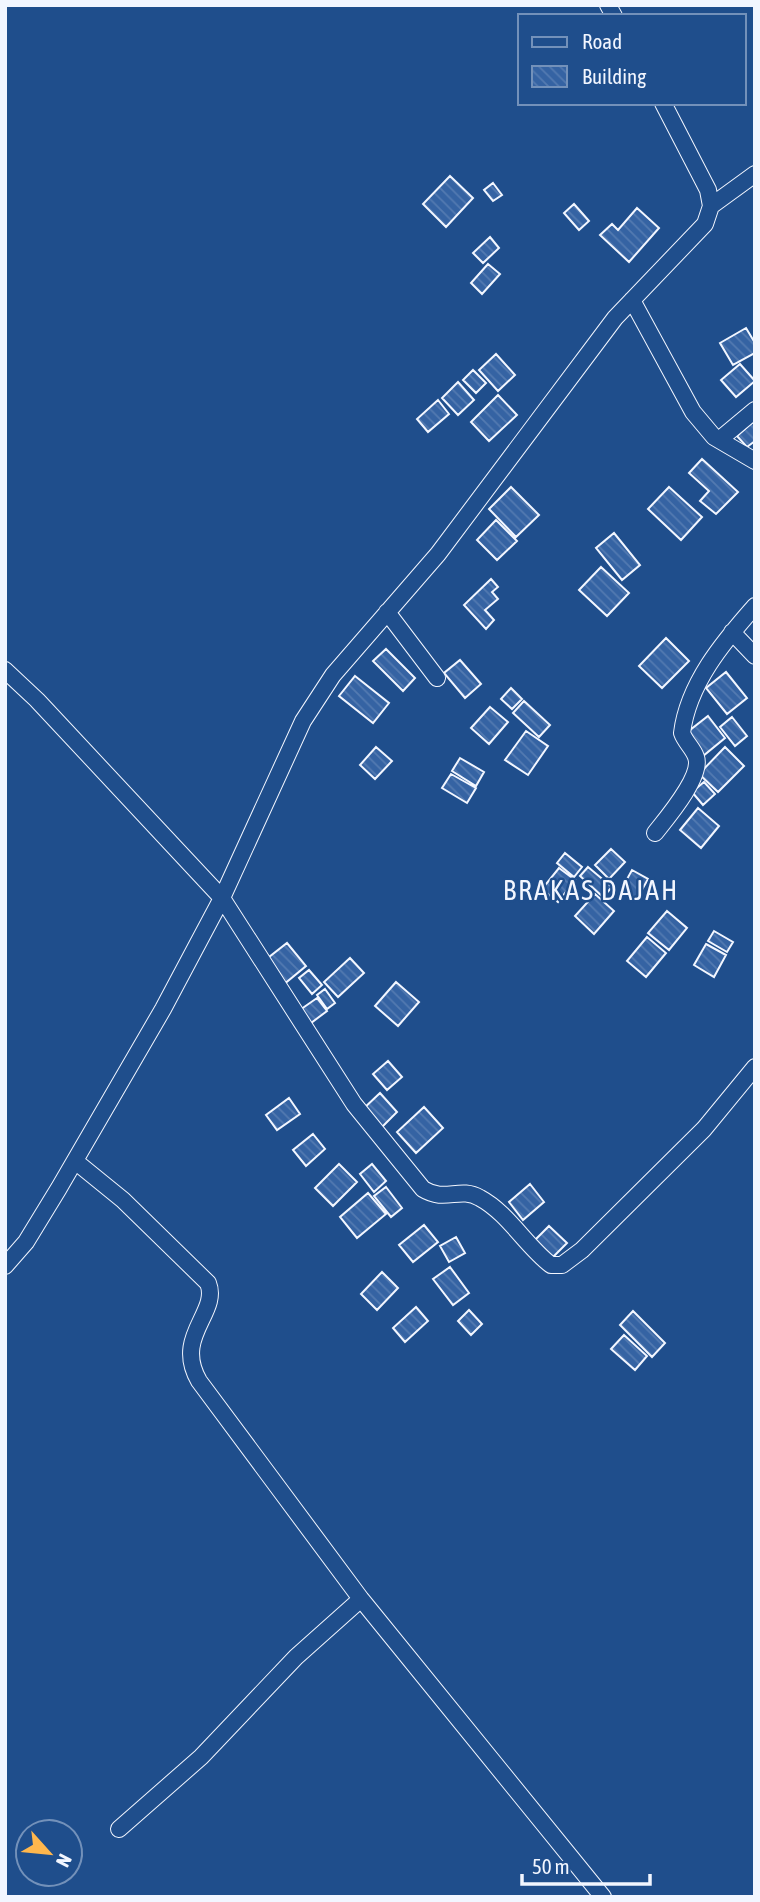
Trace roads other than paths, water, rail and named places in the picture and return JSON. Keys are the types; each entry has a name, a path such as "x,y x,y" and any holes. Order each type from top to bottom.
{"street":[{"path":"8,1257 75,1161 163,1009 222,898 303,721 333,675 438,554 615,318 705,224 711,206 708,190 664,105"},
{"path":"711,206 755,174"},
{"path":"632,300 694,412 719,440 755,461"},
{"path":"719,440 755,410"},
{"path":"655,833 681,798 697,767 696,757 684,738 683,725 697,687 732,632 755,606"},
{"path":"387,612 437,678"},
{"path":"732,632 755,656"},
{"path":"5,670 37,700 222,898 354,1104 423,1189 439,1197 465,1192 482,1199 547,1262 555,1266 566,1263 582,1250 695,1139 755,1067"},
{"path":"75,1161 123,1200 208,1283 211,1295 191,1343 190,1361 193,1372 361,1599 603,1897"},
{"path":"119,1829 201,1757 296,1657 361,1599"}],"district":[{"name":"BRAKAS DAJAH","path":"591,890"}]}
